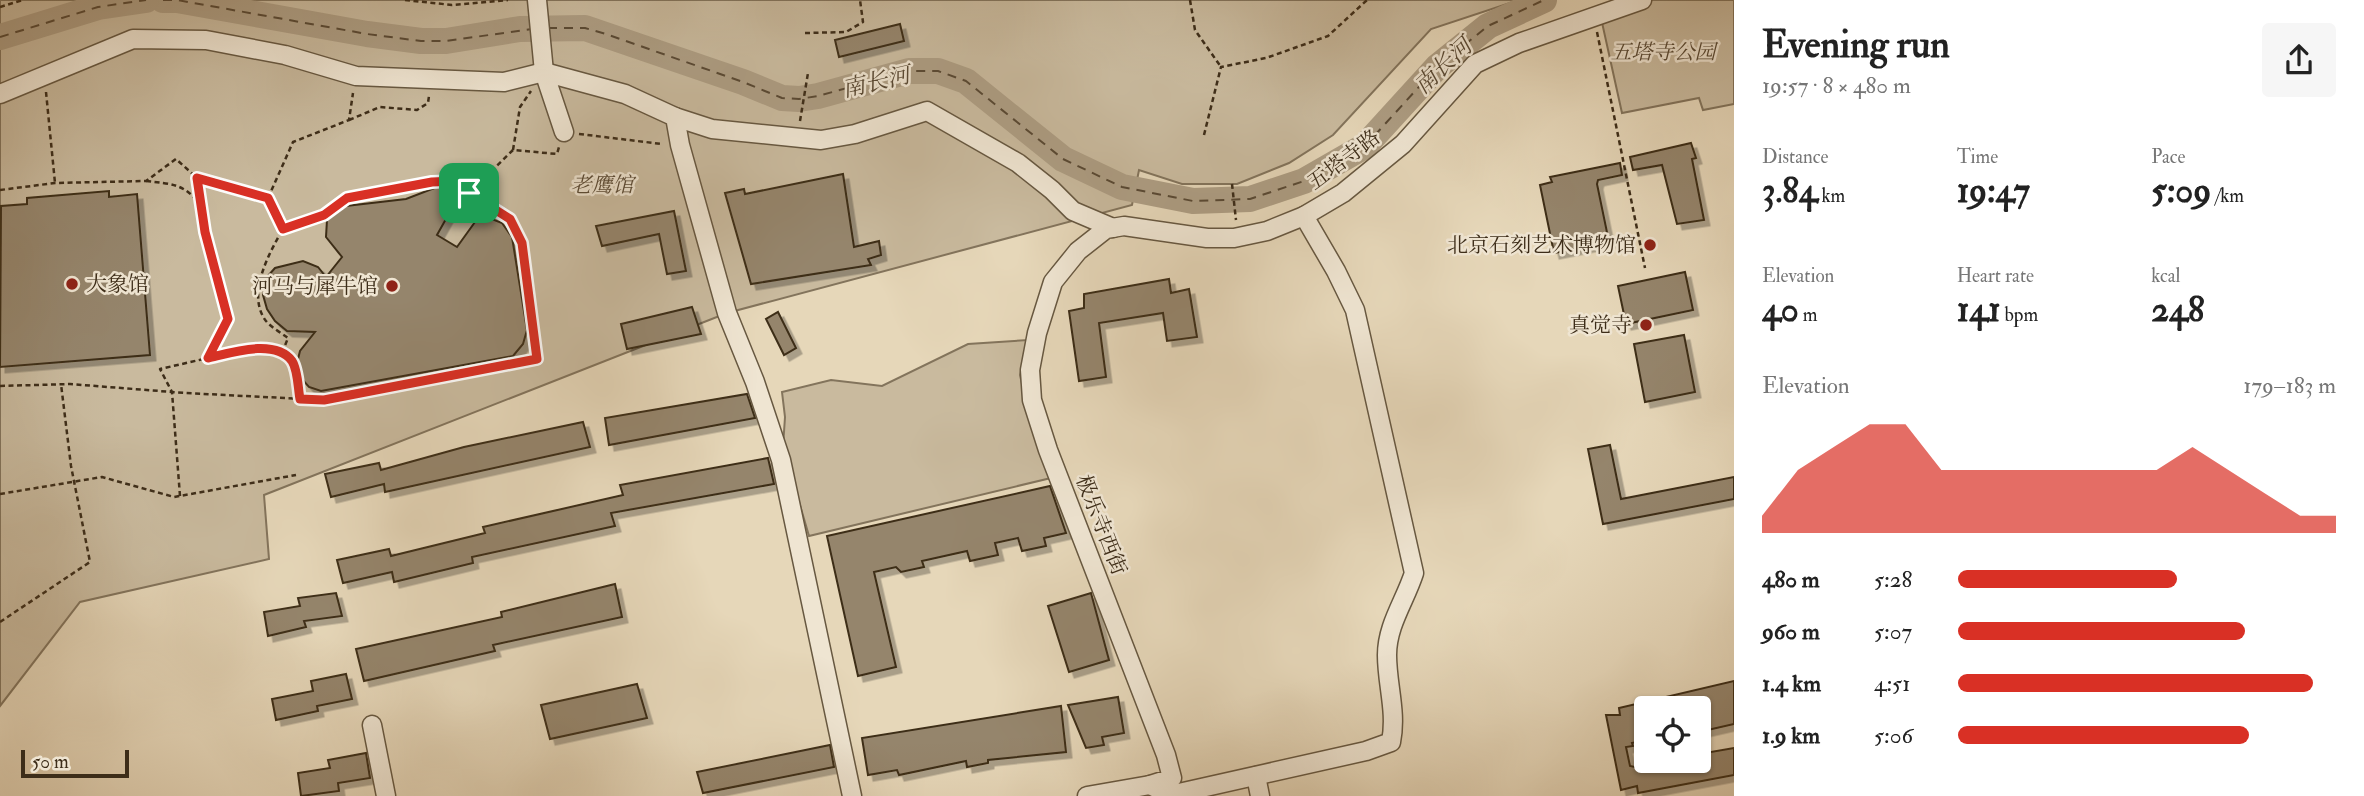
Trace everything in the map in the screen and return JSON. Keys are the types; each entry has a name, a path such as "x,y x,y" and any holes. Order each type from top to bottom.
{"street":[{"path":"537,0 544,72 564,132"},
{"name":"五塔寺路","path":"1112,228 1124,226 1207,238 1238,237 1267,231 1304,216 1343,193 1403,144 1475,64 1519,43 1642,0"},
{"path":"0,94 133,39 206,40 285,55 356,76 504,82 544,72 625,94 675,117 712,129 821,141 855,134 927,111 1018,163 1073,211 1112,228"},
{"path":"675,117 680,145 727,313 755,382 781,460 852,796"},
{"path":"1087,796 1150,785 1170,795 1366,751 1391,742 1395,723 1387,655 1392,624 1415,573 1355,310 1304,216"},
{"name":"极乐寺西街","path":"1112,228 1106,229 1078,251 1053,282 1030,370 1032,400 1048,450 1166,755 1172,778 1150,785"},
{"path":"372,725 386,796"},
{"path":"1256,776 1260,796"}],"path":[{"path":"0,7 23,0"},
{"path":"405,0 452,5 508,0"},
{"path":"805,33 846,32 863,22 860,0"},
{"path":"1190,0 1195,30 1222,67"},
{"path":"1222,67 1266,58 1328,36 1367,0"},
{"path":"1594,16 1644,268"},
{"path":"1204,135 1222,67"},
{"path":"469,193 513,150 520,107 544,72"},
{"path":"800,121 808,74"},
{"path":"45,75 55,183"},
{"path":"349,120 356,76"},
{"path":"268,198 293,142 380,107 418,110 428,103 432,79"},
{"path":"513,150 557,154 564,132 680,145"},
{"path":"146,181 176,159 197,178 268,198 283,229"},
{"path":"197,178 205,232 228,319 208,358"},
{"path":"0,190 55,183 146,181 172,184 189,191 201,205"},
{"path":"0,386 61,384 324,400 537,359 522,243 510,219 469,193 456,181 432,182 347,198 324,215 283,229 273,246 259,287 258,304 266,321 288,338 282,353"},
{"path":"1232,184 1238,237"},
{"path":"180,496 172,392 160,369 254,348 282,353 293,362 300,399"},
{"path":"0,622 90,562 74,483 61,384"},
{"path":"0,494 102,477 174,498 296,475"}],"green space":[{"name":"老鹰馆","path":"0,0 1519,0 1431,29 1333,135 1289,163 1237,184 1182,184 1139,170 1132,205 727,313 264,495 269,559 80,602 0,706"},
{"name":"五塔寺公园","path":"1648,0 1734,0 1734,104 1703,110 1699,98 1622,113 1601,18"},
{"path":"1028,340 1020,375 1031,425 1051,478 809,536 783,447 785,417 782,392 831,380 882,386 968,344"}],"building":[{"path":"900,24 904,41 839,57 835,40"},
{"path":"1691,143 1696,158 1692,159 1704,220 1677,224 1662,165 1633,170 1630,157"},
{"path":"1620,163 1622,175 1598,180 1597,184 1609,242 1554,253 1540,185 1552,182 1550,177"},
{"path":"843,174 854,247 879,241 881,255 868,259 871,265 751,284 725,193 744,189 745,194"},
{"name":"河马与犀牛馆","path":"437,187 450,191 455,203 437,235 457,247 475,222 487,217 502,223 512,237 527,330 523,344 513,356 321,391 309,387 300,377 297,363 300,351 315,332 287,331 275,321 267,309 263,295 267,277 275,268 303,261 318,267 326,277 342,257 326,237 327,220 346,206 406,199"},
{"name":"大象馆","path":"109,191 109,197 137,194 150,355 0,367 1,206 27,204 27,198"},
{"path":"674,211 686,271 667,274 659,234 602,246 596,226"},
{"path":"1685,272 1693,310 1626,324 1618,286"},
{"path":"1169,279 1171,293 1189,289 1197,337 1167,341 1163,313 1099,323 1106,377 1079,381 1069,311 1084,308 1084,294"},
{"path":"692,307 701,334 627,349 621,324"},
{"path":"778,312 796,348 784,355 766,319"},
{"path":"1684,335 1695,392 1645,402 1634,344"},
{"path":"747,394 755,418 609,445 605,418"},
{"path":"583,422 590,447 385,492 384,484 331,497 325,474 379,463 381,470 464,447"},
{"path":"1610,445 1621,499 1734,477 1734,499 1603,524 1588,449"},
{"path":"768,458 774,484 611,513 615,526 472,557 473,563 394,582 392,572 343,583 337,560 389,549 391,556 485,533 483,527 623,495 620,485"},
{"path":"1050,486 1066,533 1044,538 1046,546 1022,551 1018,538 995,543 998,555 970,561 967,551 922,561 924,567 901,572 896,567 874,572 896,667 858,676 827,536"},
{"path":"615,584 622,617 493,645 495,651 364,681 356,649 502,617 501,612"},
{"path":"336,593 342,616 304,621 306,627 268,636 264,612 300,606 298,598"},
{"path":"1091,593 1109,660 1069,672 1048,606"},
{"path":"346,674 352,699 317,706 318,711 276,720 272,699 313,691 311,681"},
{"path":"1734,681 1734,724 1711,729 1711,696 1670,696"},
{"path":"637,684 647,718 550,739 541,705"},
{"path":"1118,697 1124,733 1102,737 1104,745 1086,748 1068,705"},
{"path":"1634,704 1634,743 1633,746 1626,747 1634,773 1711,773 1711,752 1734,748 1734,775 1638,793 1637,786 1621,790 1606,715 1620,715 1619,708"},
{"path":"1061,706 1066,752 988,760 988,763 967,767 966,761 899,775 897,770 868,775 862,738"},
{"path":"830,745 834,767 703,793 697,772"},
{"path":"366,753 370,778 338,783 339,791 301,796 298,773 330,768 328,760"}],"waterway":[{"name":"南长河","path":"0,37 98,7 146,0"},
{"name":"南长河","path":"163,0 177,0 421,41 446,41 520,29 585,28 782,98 818,96 909,71 938,71 966,81 1063,159 1122,187 1193,201 1250,199 1304,181 1365,146 1437,67 1488,26 1544,0"}],"ferry route":[{"path":"0,37 98,7 146,0"},
{"path":"163,0 177,0 421,41 446,41 532,29"},
{"path":"548,28 585,28 606,34 782,98 818,96 909,71 938,71 966,81 1063,159 1122,187 1193,201 1250,199 1304,181 1365,146 1437,67 1488,26 1544,0"}],"place":[{"name":"北京石刻艺术博物馆","path":"1650,245"},
{"name":"大象馆","path":"72,284"},
{"name":"河马与犀牛馆","path":"392,286"},
{"name":"真觉寺","path":"1646,325"}],"route":[{"path":"197,178 268,198 283,229 324,215 347,198 432,182 456,181 469,193 510,219 522,243 537,359 324,400 300,399 293,362 282,353 254,348 208,358 228,319 205,232 197,178"}]}
